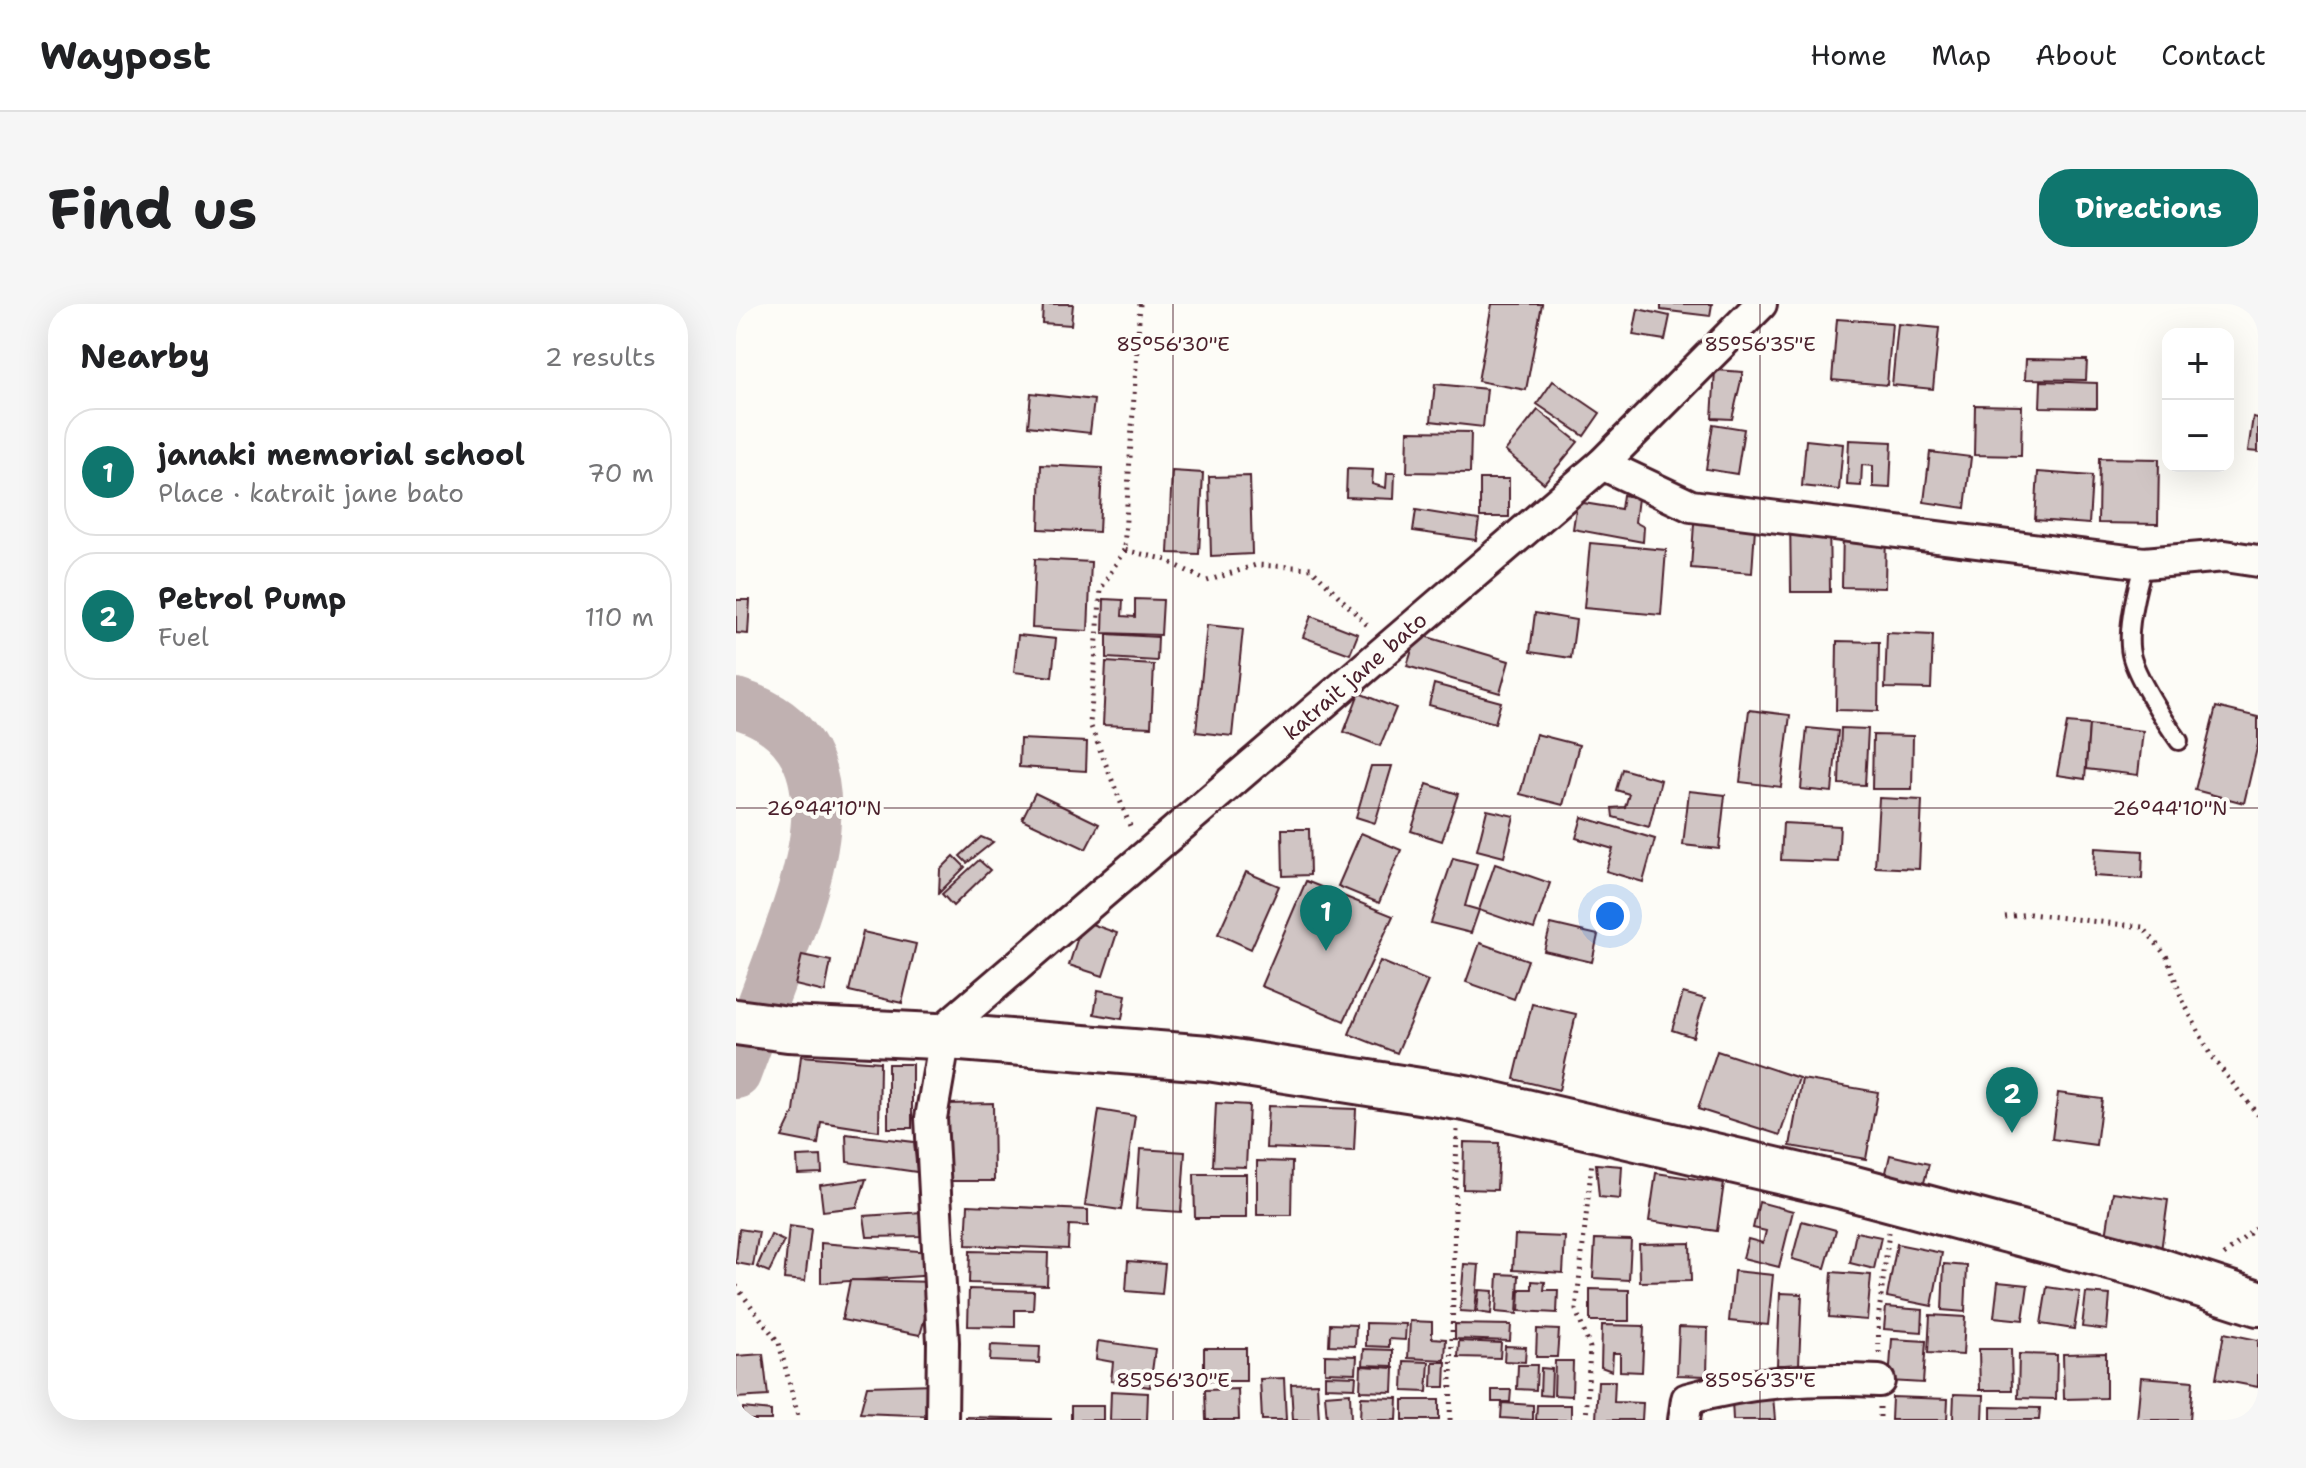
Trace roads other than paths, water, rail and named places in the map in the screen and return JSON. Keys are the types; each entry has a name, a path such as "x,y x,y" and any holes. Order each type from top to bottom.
{"street":[{"name":"katrait jane bato","path":"940,1036 1602,464 1761,304"},
{"path":"1602,464 1691,506 2144,563 2225,556 2258,561"},
{"path":"736,1022 788,1029 940,1036 1208,1058 1459,1097 1892,1199 2144,1266 2258,1303"},
{"path":"940,1036 931,1118 943,1342 942,1420"},
{"path":"1684,1420 1687,1399 1739,1385 1819,1379 1879,1381"}],"lane":[{"path":"2144,563 2135,593 2131,654 2166,723 2179,741"}],"waterway":[{"path":"736,703 775,721 800,747 813,778 816,813 803,888 736,1074"}],"place":[{"name":"janaki memorial school","path":"1326,951"},
{"name":"Petrol Pump","path":"2012,1133"}]}
